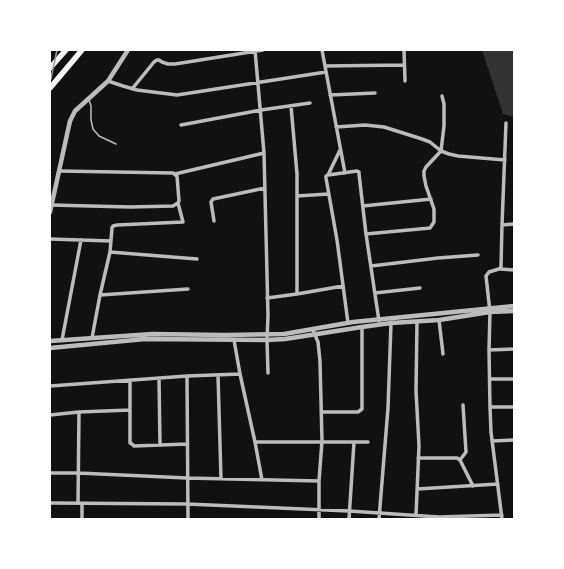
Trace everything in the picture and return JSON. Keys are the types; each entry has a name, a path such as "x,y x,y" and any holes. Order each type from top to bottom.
{"highway":[{"path":"50,68 66,50"},
{"path":"50,88 82,50"}],"street":[{"path":"50,212 70,121 75,111 108,81 128,50"},
{"path":"132,89 157,60 168,64 175,64 263,50"},
{"path":"322,50 344,173"},
{"path":"404,50 404,81"},
{"path":"255,51 259,82 264,153 268,298 268,373"},
{"path":"325,66 404,65"},
{"path":"108,81 132,89 160,94 177,95 326,72"},
{"path":"330,95 375,94"},
{"path":"366,234 430,228 432,226 434,209 426,186 424,171 441,150 444,126 444,104 442,96"},
{"path":"181,125 261,110 310,103"},
{"path":"291,106 297,196 297,294"},
{"path":"499,269 502,267 506,123"},
{"path":"336,127 365,125 384,127 422,138 449,154 505,160"},
{"path":"340,150 326,178 337,240 348,323"},
{"path":"59,171 175,174 264,153"},
{"path":"328,175 359,172 366,234 379,322"},
{"path":"92,338 110,252 113,226 182,222 178,203 177,176 175,174"},
{"path":"214,221 211,202 212,199 265,188"},
{"path":"297,196 328,194"},
{"path":"363,206 431,199"},
{"path":"51,205 130,207 173,206 178,203"},
{"path":"502,225 514,224"},
{"path":"50,240 111,240"},
{"path":"62,340 82,240"},
{"path":"110,252 197,259"},
{"path":"371,266 478,255"},
{"path":"50,503 187,504 439,517 502,517 492,441 489,350 490,310 486,276 489,272 499,269 514,270"},
{"path":"268,298 343,286"},
{"path":"375,293 420,288"},
{"path":"100,295 188,289"},
{"path":"50,341 152,334 267,337 285,339 315,335 379,322 391,323 439,320 514,306"},
{"path":"50,348 145,339 234,340 267,337 348,323 379,322 490,310 514,311"},
{"path":"439,320 442,354"},
{"path":"416,515 419,446 416,391 417,322"},
{"path":"379,519 388,408 391,323"},
{"path":"321,412 358,412 362,409 362,326"},
{"path":"313,330 318,342 320,361 322,441 318,519"},
{"path":"234,340 262,480"},
{"path":"489,350 514,349"},
{"path":"50,386 187,376 240,374"},
{"path":"218,375 221,479"},
{"path":"187,376 188,519"},
{"path":"159,378 160,445"},
{"path":"490,380 514,379"},
{"path":"130,380 130,443 134,446 187,444"},
{"path":"460,460 466,452 463,405"},
{"path":"490,407 514,407"},
{"path":"50,415 130,410"},
{"path":"79,412 78,473 82,519"},
{"path":"492,441 514,440"},
{"path":"255,442 368,442"},
{"path":"349,519 354,442"},
{"path":"418,458 457,458 460,460 473,486"},
{"path":"50,473 319,481"},
{"path":"417,489 498,484"}],"lane":[{"path":"88,99 91,106 91,120 93,129 98,136 116,144"}],"shaded area":[{"path":"482,50 514,50 514,117 503,114"}],"railway":[{"path":"50,83 57,50"}]}
